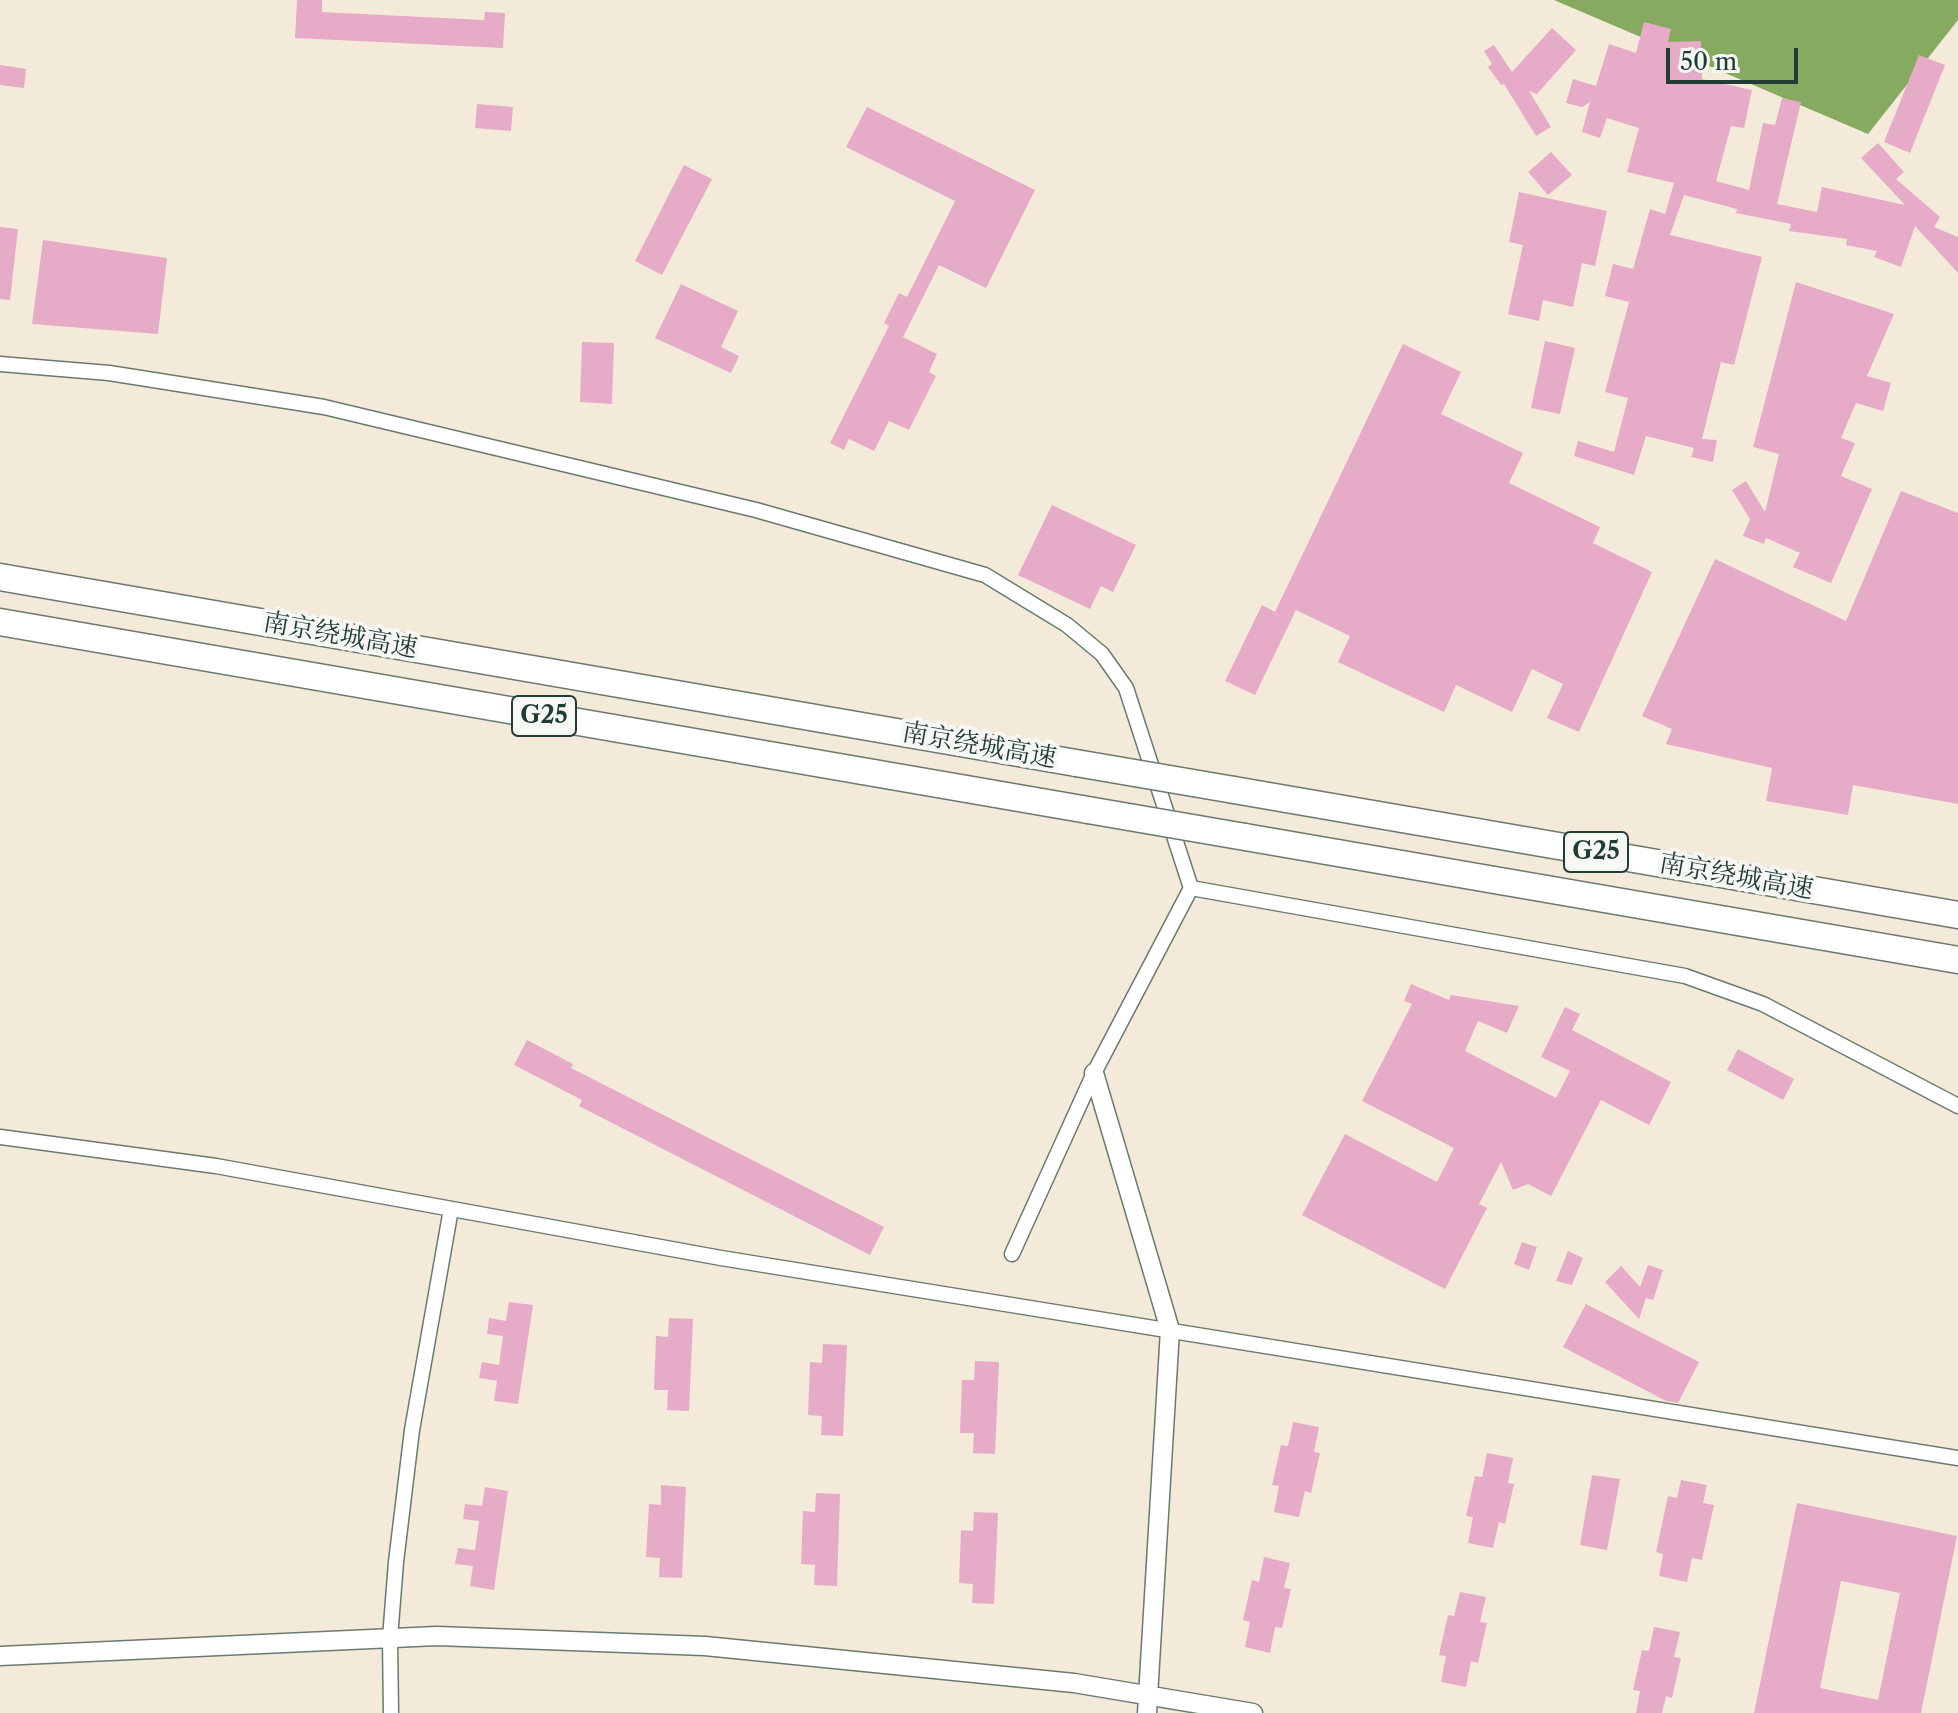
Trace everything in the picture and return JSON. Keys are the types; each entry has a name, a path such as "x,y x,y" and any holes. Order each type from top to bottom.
{"highway":[{"name":"南京绕城高速","path":"0,577 1958,915"},
{"name":"南京绕城高速","path":"0,622 1958,960"}],"street":[{"path":"0,364 109,373 324,407 756,510 985,575 1067,625 1102,654 1126,688 1191,888 1094,1073 1012,1254"},
{"path":"1191,888 1685,976 1763,1004 1958,1106"},
{"path":"1094,1073 1170,1330 1147,1713"},
{"path":"0,1137 231,1169 707,1255 1958,1458"},
{"path":"391,1713 390,1638 412,1430 451,1209"},
{"path":"0,1656 437,1636 705,1646 1148,1693 1253,1713"}],"green space":[{"path":"1554,0 1958,0 1958,20 1868,134"}],"building":[{"path":"297,0 322,0 322,12 484,20 485,12 505,13 503,48 295,38"},
{"path":"1644,22 1671,29 1668,42 1701,41 1702,79 1752,90 1744,128 1731,126 1716,181 1749,190 1763,123 1775,125 1782,98 1801,102 1777,204 1817,212 1822,187 1905,205 1861,158 1878,143 1904,172 1896,179 1940,217 1934,227 1958,237 1958,273 1915,226 1901,267 1874,257 1877,251 1846,245 1847,239 1789,231 1791,224 1736,213 1737,209 1684,195 1670,235 1762,257 1734,365 1721,362 1702,439 1717,440 1713,462 1691,457 1694,448 1646,436 1634,475 1574,456 1578,441 1614,452 1628,398 1605,392 1629,302 1605,296 1613,264 1633,269 1650,209 1665,214 1674,183 1627,172 1639,128 1607,118 1600,138 1582,132 1590,102 1582,107 1566,103 1573,79 1596,86 1609,44 1636,53"},
{"path":"1552,28 1576,50 1537,94 1529,91 1551,127 1536,136 1504,84 1501,85 1488,67 1492,64 1484,51 1494,45 1512,72"},
{"path":"1919,55 1945,65 1910,153 1884,142"},
{"path":"0,65 26,69 24,88 0,85"},
{"path":"477,104 513,107 511,131 475,128"},
{"path":"867,107 1035,190 986,288 939,265 903,337 937,354 929,372 936,376 909,430 889,421 874,451 849,439 844,450 830,443 889,326 884,323 899,293 907,297 955,201 846,147"},
{"path":"1551,152 1572,175 1548,195 1528,172"},
{"path":"684,165 712,179 662,275 635,261"},
{"path":"1519,192 1607,211 1595,266 1582,263 1573,307 1543,300 1539,321 1508,314 1523,245 1509,242"},
{"path":"0,227 18,229 10,300 0,299"},
{"path":"43,240 167,258 158,334 32,324"},
{"path":"1796,282 1894,314 1867,376 1891,383 1883,411 1856,403 1841,438 1855,443 1841,476 1872,489 1831,583 1793,567 1800,553 1766,538 1764,544 1743,536 1750,519 1732,490 1746,481 1765,512 1779,454 1753,447"},
{"path":"681,284 738,311 721,347 739,356 731,373 655,338"},
{"path":"1545,341 1575,348 1560,414 1531,408"},
{"path":"582,342 614,343 612,404 580,402"},
{"path":"1403,344 1461,372 1441,414 1523,453 1509,483 1600,527 1593,543 1652,572 1579,732 1547,718 1563,684 1532,669 1512,712 1456,685 1444,712 1338,662 1350,636 1296,610 1255,695 1225,681 1262,605 1275,612"},
{"path":"1901,491 1958,513 1958,804 1853,785 1848,815 1766,801 1772,768 1666,744 1672,729 1642,716 1715,559 1846,621"},
{"path":"1052,505 1136,545 1113,592 1101,586 1090,609 1018,575"},
{"path":"1411,984 1449,1000 1451,995 1519,1006 1507,1033 1478,1021 1465,1051 1556,1098 1570,1071 1541,1057 1565,1007 1580,1014 1572,1030 1671,1082 1649,1125 1601,1100 1551,1196 1528,1184 1513,1190 1501,1162 1479,1204 1487,1208 1445,1289 1302,1215 1345,1134 1437,1182 1454,1148 1362,1101 1412,1004 1404,1001"},
{"path":"527,1040 573,1064 571,1068 884,1227 870,1255 579,1106 582,1100 514,1065"},
{"path":"1738,1049 1794,1079 1783,1100 1727,1070"},
{"path":"1522,1242 1537,1247 1529,1270 1514,1264"},
{"path":"1568,1251 1583,1258 1572,1285 1556,1281"},
{"path":"1648,1265 1663,1270 1653,1300 1646,1298 1639,1319 1605,1282 1621,1266 1640,1287"},
{"path":"509,1302 533,1305 518,1404 494,1401 497,1381 479,1378 482,1362 499,1365 503,1336 487,1334 489,1318 506,1321"},
{"path":"1586,1304 1699,1362 1678,1403 1666,1401 1563,1347"},
{"path":"669,1318 693,1319 689,1411 667,1410 668,1390 654,1390 656,1336 668,1337"},
{"path":"823,1344 847,1345 843,1436 821,1435 822,1416 808,1415 810,1362 822,1363"},
{"path":"975,1361 999,1362 995,1454 973,1453 974,1433 960,1433 962,1380 974,1380"},
{"path":"1293,1422 1319,1427 1314,1452 1320,1453 1311,1493 1305,1491 1299,1517 1274,1512 1279,1486 1272,1485 1281,1445 1288,1446"},
{"path":"1487,1453 1513,1458 1508,1483 1514,1484 1505,1524 1499,1522 1493,1548 1468,1543 1473,1517 1466,1516 1475,1476 1482,1477"},
{"path":"1592,1475 1620,1479 1607,1550 1580,1545"},
{"path":"1681,1480 1707,1485 1703,1503 1714,1505 1702,1560 1692,1558 1687,1582 1659,1576 1663,1554 1656,1552 1668,1496 1677,1498"},
{"path":"661,1485 686,1487 682,1578 659,1577 660,1558 646,1557 649,1504 661,1505"},
{"path":"485,1487 508,1491 494,1590 470,1586 473,1566 455,1564 458,1548 475,1550 479,1521 463,1519 465,1504 482,1506"},
{"path":"816,1493 840,1494 837,1586 814,1585 815,1565 801,1564 803,1511 815,1512"},
{"path":"1797,1503 1957,1536 1921,1713 1754,1713","holes":["1841,1581 1900,1593 1878,1700 1820,1688"]},
{"path":"974,1512 998,1513 994,1604 972,1603 973,1584 959,1583 961,1530 973,1531"},
{"path":"1264,1557 1290,1563 1284,1588 1291,1589 1282,1628 1275,1627 1270,1653 1245,1647 1250,1622 1243,1620 1252,1580 1259,1582"},
{"path":"1460,1592 1486,1597 1480,1622 1487,1623 1478,1663 1471,1661 1466,1687 1441,1682 1446,1656 1439,1655 1448,1615 1454,1616"},
{"path":"1654,1627 1680,1632 1674,1657 1681,1658 1672,1698 1666,1696 1662,1713 1636,1713 1640,1691 1633,1690 1642,1650 1649,1651"}]}
